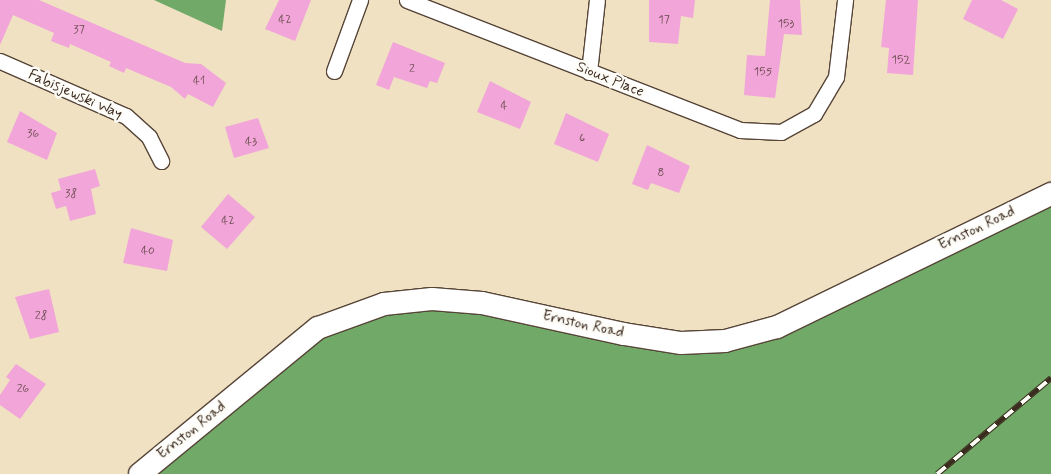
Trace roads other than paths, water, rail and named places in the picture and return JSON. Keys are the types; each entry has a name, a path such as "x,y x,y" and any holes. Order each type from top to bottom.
{"street":[{"path":"334,70 360,0"},
{"name":"Sioux Place","path":"407,0 740,130 781,132 814,114 836,77 845,0"},
{"path":"589,72 597,0"},
{"name":"Fabisjewski Way","path":"0,62 126,116 148,137 161,161"},
{"name":"Ernston Road","path":"140,474 318,328 384,304 432,298 482,303 624,334 681,343 725,341 777,327 1051,194"}],"railway":[{"path":"937,474 1051,378"}]}
